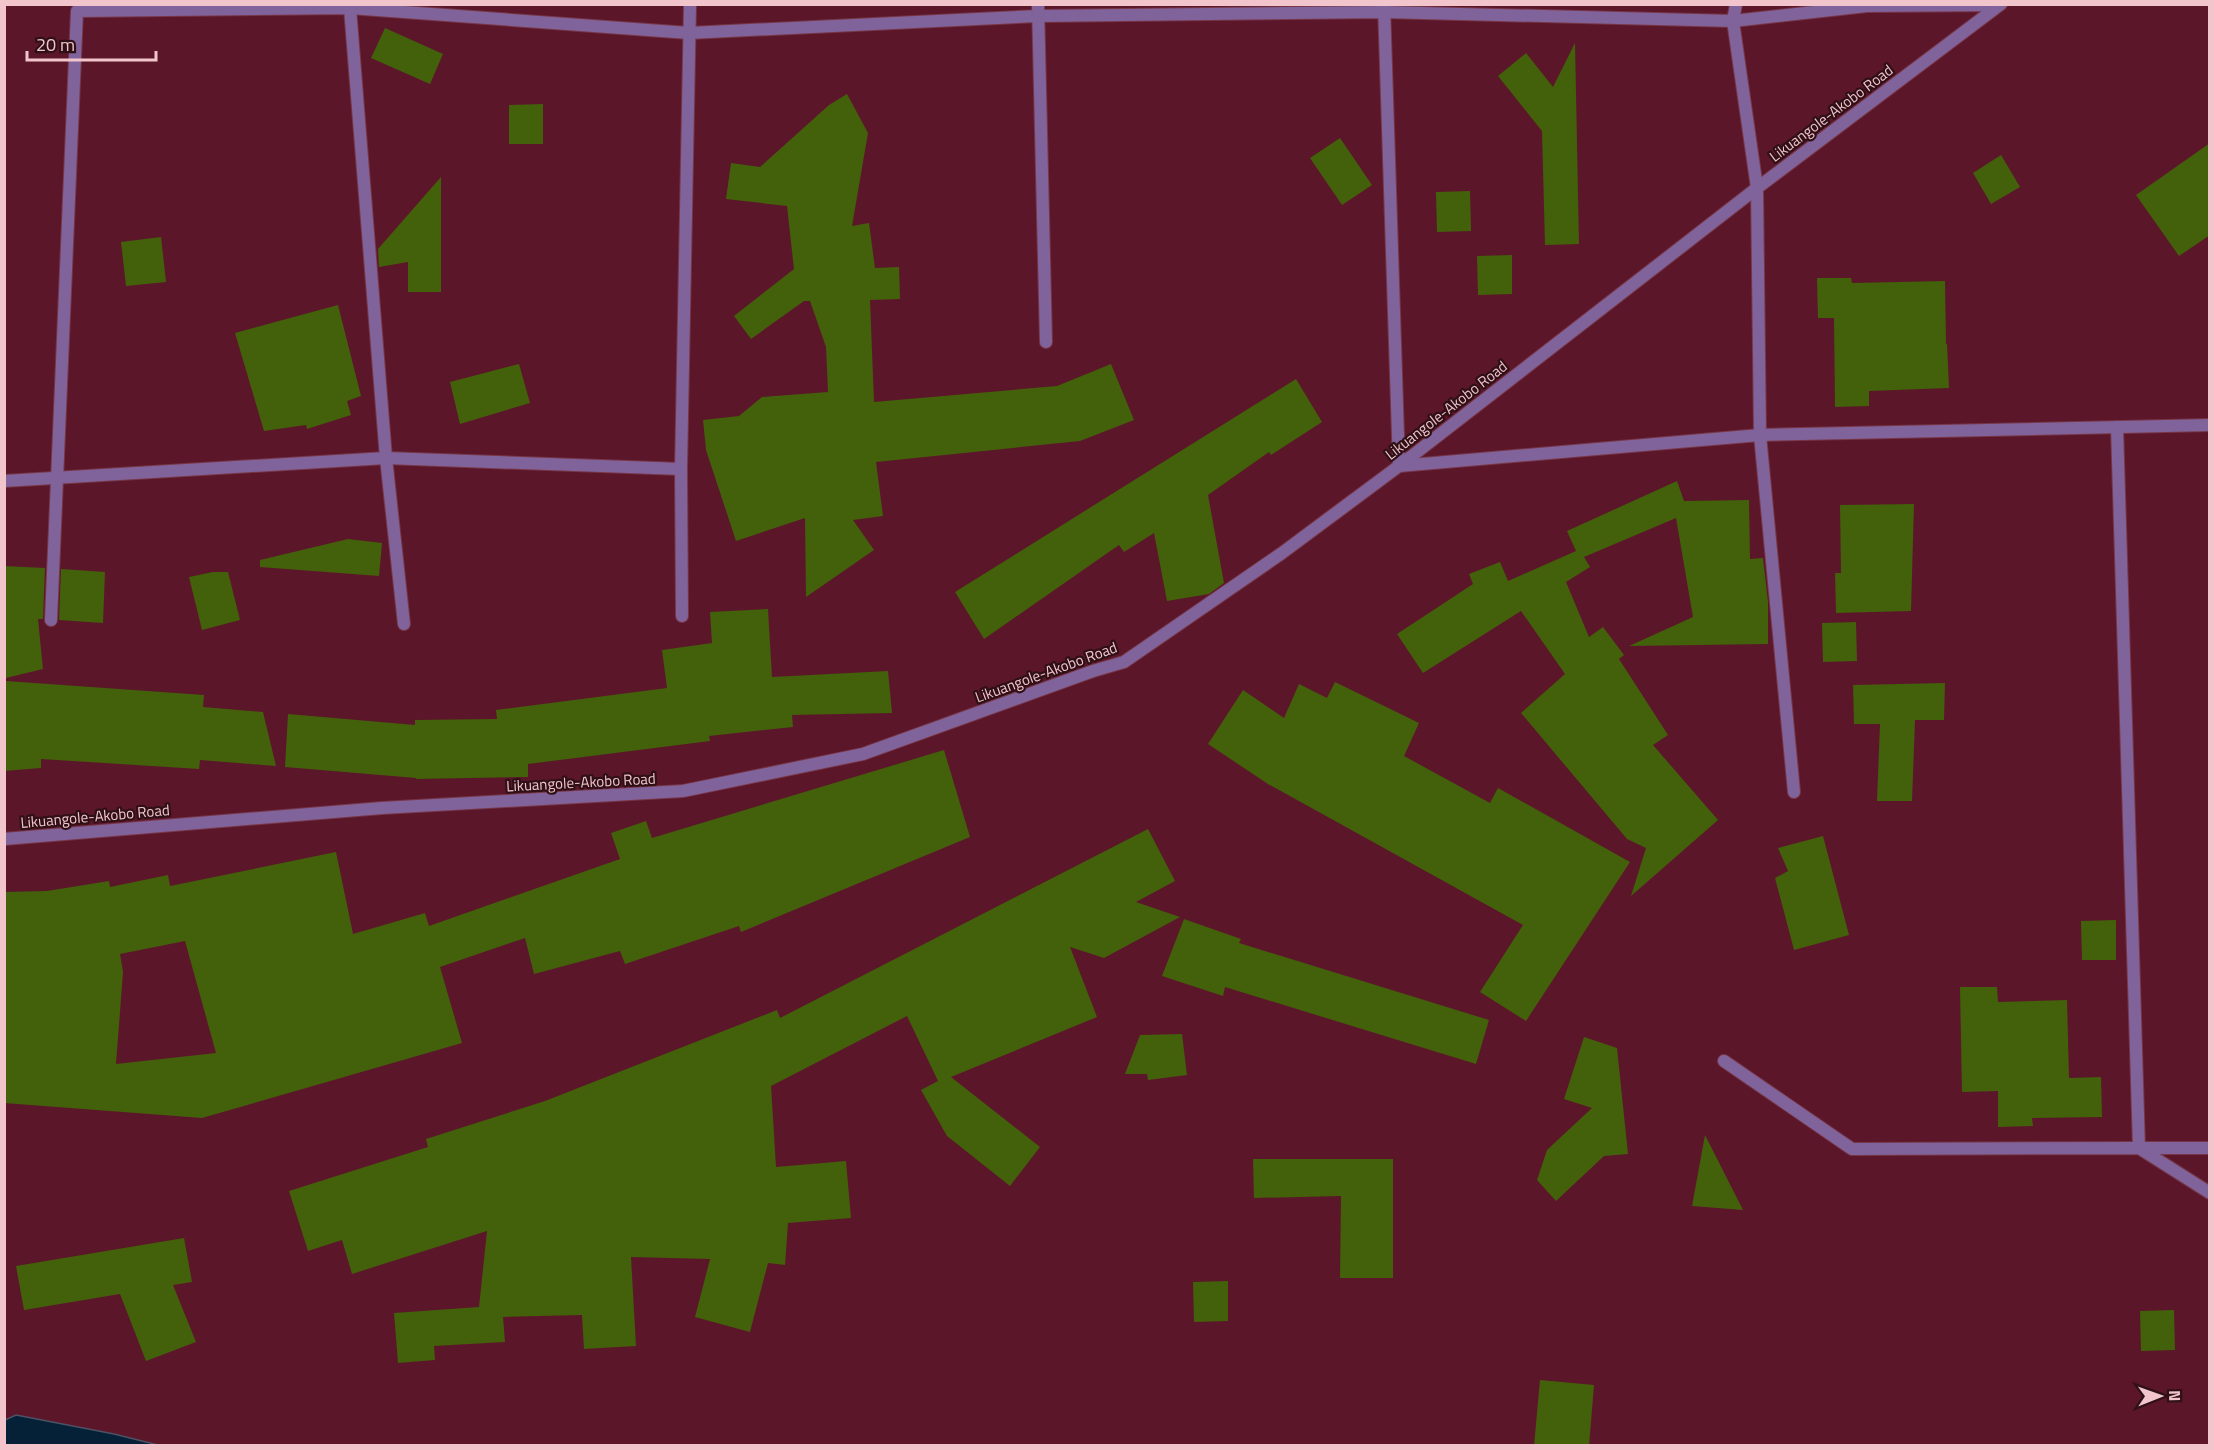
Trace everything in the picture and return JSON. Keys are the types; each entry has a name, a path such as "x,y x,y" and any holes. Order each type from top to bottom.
{"street":[{"path":"682,616 681,469 690,4"},
{"path":"1736,4 1733,21 1757,188 1760,435 1794,792"},
{"path":"51,620 74,8 350,6 689,33 1038,10 1384,8 1733,21 1867,5 2000,5"},
{"name":"Likuangole-Akobo Road","path":"4,839 382,808 683,791 863,754 1093,671 1124,662 1282,553 1399,466 1757,188 2000,5"},
{"path":"350,6 386,458 404,624"},
{"path":"1384,8 1399,466 1760,435 2210,425"},
{"path":"1038,10 1046,342"},
{"path":"2117,427 2139,1148"},
{"path":"4,481 386,458 681,469"},
{"path":"1724,1061 1852,1149 2210,1148"},
{"path":"2139,1148 2210,1193"}],"water":[{"path":"16,1415 158,1445 5,1445 5,1420"}],"building":[{"path":"385,28 443,54 430,84 371,58"},
{"path":"1575,43 1579,244 1545,245 1542,131 1498,76 1526,53 1553,87"},
{"path":"847,94 868,133 852,226 869,223 875,268 899,267 900,299 870,300 874,402 1057,386 1111,364 1134,420 1080,441 876,462 883,516 853,520 874,550 806,597 805,518 736,541 706,450 703,420 739,416 762,397 828,392 826,347 810,301 804,301 751,339 734,316 794,269 787,206 726,199 731,163 760,167 829,105"},
{"path":"543,104 543,144 509,144 509,105"},
{"path":"1340,138 1372,185 1342,205 1310,158"},
{"path":"2210,143 2210,235 2179,256 2136,195"},
{"path":"2001,155 2020,187 1991,204 1973,173"},
{"path":"441,177 441,292 408,292 408,262 379,267 378,249"},
{"path":"1470,191 1471,231 1437,232 1436,192"},
{"path":"161,237 166,282 126,286 121,242"},
{"path":"1512,255 1512,294 1478,295 1477,256"},
{"path":"1817,278 1851,278 1852,283 1945,281 1949,388 1869,391 1869,406 1835,407 1834,318 1818,318"},
{"path":"338,305 361,396 347,401 351,415 307,429 306,425 264,431 235,333"},
{"path":"519,364 530,403 460,424 450,382"},
{"path":"1296,379 1322,422 1271,455 1269,452 1208,495 1224,583 1209,594 1167,601 1154,533 1124,552 1119,545 984,639 955,592"},
{"path":"1677,481 1684,501 1749,500 1750,559 1763,558 1768,602 1768,644 1629,646 1693,617 1676,518 1584,557 1590,567 1566,582 1589,637 1603,627 1624,655 1619,659 1668,735 1653,745 1718,820 1631,896 1646,848 1627,839 1521,713 1565,674 1521,611 1423,673 1397,634 1473,584 1469,574 1500,562 1508,581 1576,551 1567,531"},
{"path":"1914,504 1911,611 1836,613 1835,573 1841,573 1840,505"},
{"path":"348,539 382,543 379,576 260,567 260,560"},
{"path":"4,566 45,568 43,619 38,619 43,669 6,678"},
{"path":"61,569 105,572 103,623 59,620"},
{"path":"213,572 228,572 240,620 202,630 189,577"},
{"path":"768,609 772,677 888,671 892,713 792,715 793,727 709,736 710,741 528,764 528,777 416,779 285,767 288,714 415,725 415,720 497,719 496,710 667,688 662,650 712,643 710,612"},
{"path":"1856,622 1857,661 1823,662 1822,623"},
{"path":"6,681 204,695 203,707 263,712 276,766 200,760 199,769 41,759 41,768 4,771"},
{"path":"1335,682 1419,723 1404,756 1490,803 1498,788 1630,862 1526,1021 1480,992 1523,925 1268,784 1208,744 1243,690 1284,718 1299,684 1327,698"},
{"path":"1945,683 1944,720 1915,720 1912,801 1877,801 1880,724 1854,724 1853,685"},
{"path":"944,750 970,837 741,932 739,926 625,964 620,951 534,974 525,938 440,967 462,1043 202,1118 4,1103 4,892 47,891 109,881 110,887 168,875 170,886 336,852 353,934 425,913 429,926 620,859 611,833 646,821 652,838","holes":["185,941 216,1053 116,1064 123,972 120,954"]},
{"path":"1148,829 1175,881 1136,902 1180,917 1104,958 1070,947 1097,1017 951,1077 1040,1147 1010,1186 947,1136 921,1090 938,1081 907,1016 771,1086 776,1167 846,1161 851,1218 788,1223 785,1265 768,1263 750,1332 695,1317 710,1259 631,1257 636,1346 584,1349 582,1315 503,1317 505,1342 434,1346 435,1360 398,1363 394,1313 479,1307 487,1231 352,1274 342,1240 308,1251 289,1191 428,1147 426,1139 545,1101 777,1010 780,1018"},
{"path":"1823,836 1849,935 1794,950 1775,878 1788,871 1778,848"},
{"path":"1184,919 1241,939 1239,943 1489,1020 1476,1064 1225,987 1223,996 1162,976"},
{"path":"2116,920 2116,960 2082,960 2081,921"},
{"path":"1960,987 1997,987 1998,1002 2067,1000 2069,1078 2101,1077 2102,1117 2032,1118 2033,1126 1998,1127 1998,1091 1962,1092"},
{"path":"1182,1034 1187,1075 1148,1080 1147,1074 1125,1074 1140,1035"},
{"path":"1584,1037 1617,1048 1628,1154 1604,1156 1556,1201 1537,1180 1547,1150 1592,1108 1564,1099"},
{"path":"1705,1135 1743,1210 1692,1206"},
{"path":"1253,1159 1393,1159 1393,1278 1340,1278 1341,1196 1254,1198"},
{"path":"184,1238 192,1282 173,1285 196,1342 146,1361 120,1294 24,1310 16,1266"},
{"path":"1228,1281 1228,1321 1194,1322 1193,1282"},
{"path":"2174,1310 2175,1350 2141,1351 2140,1311"},
{"path":"1540,1380 1594,1385 1589,1446 1534,1446"}]}
